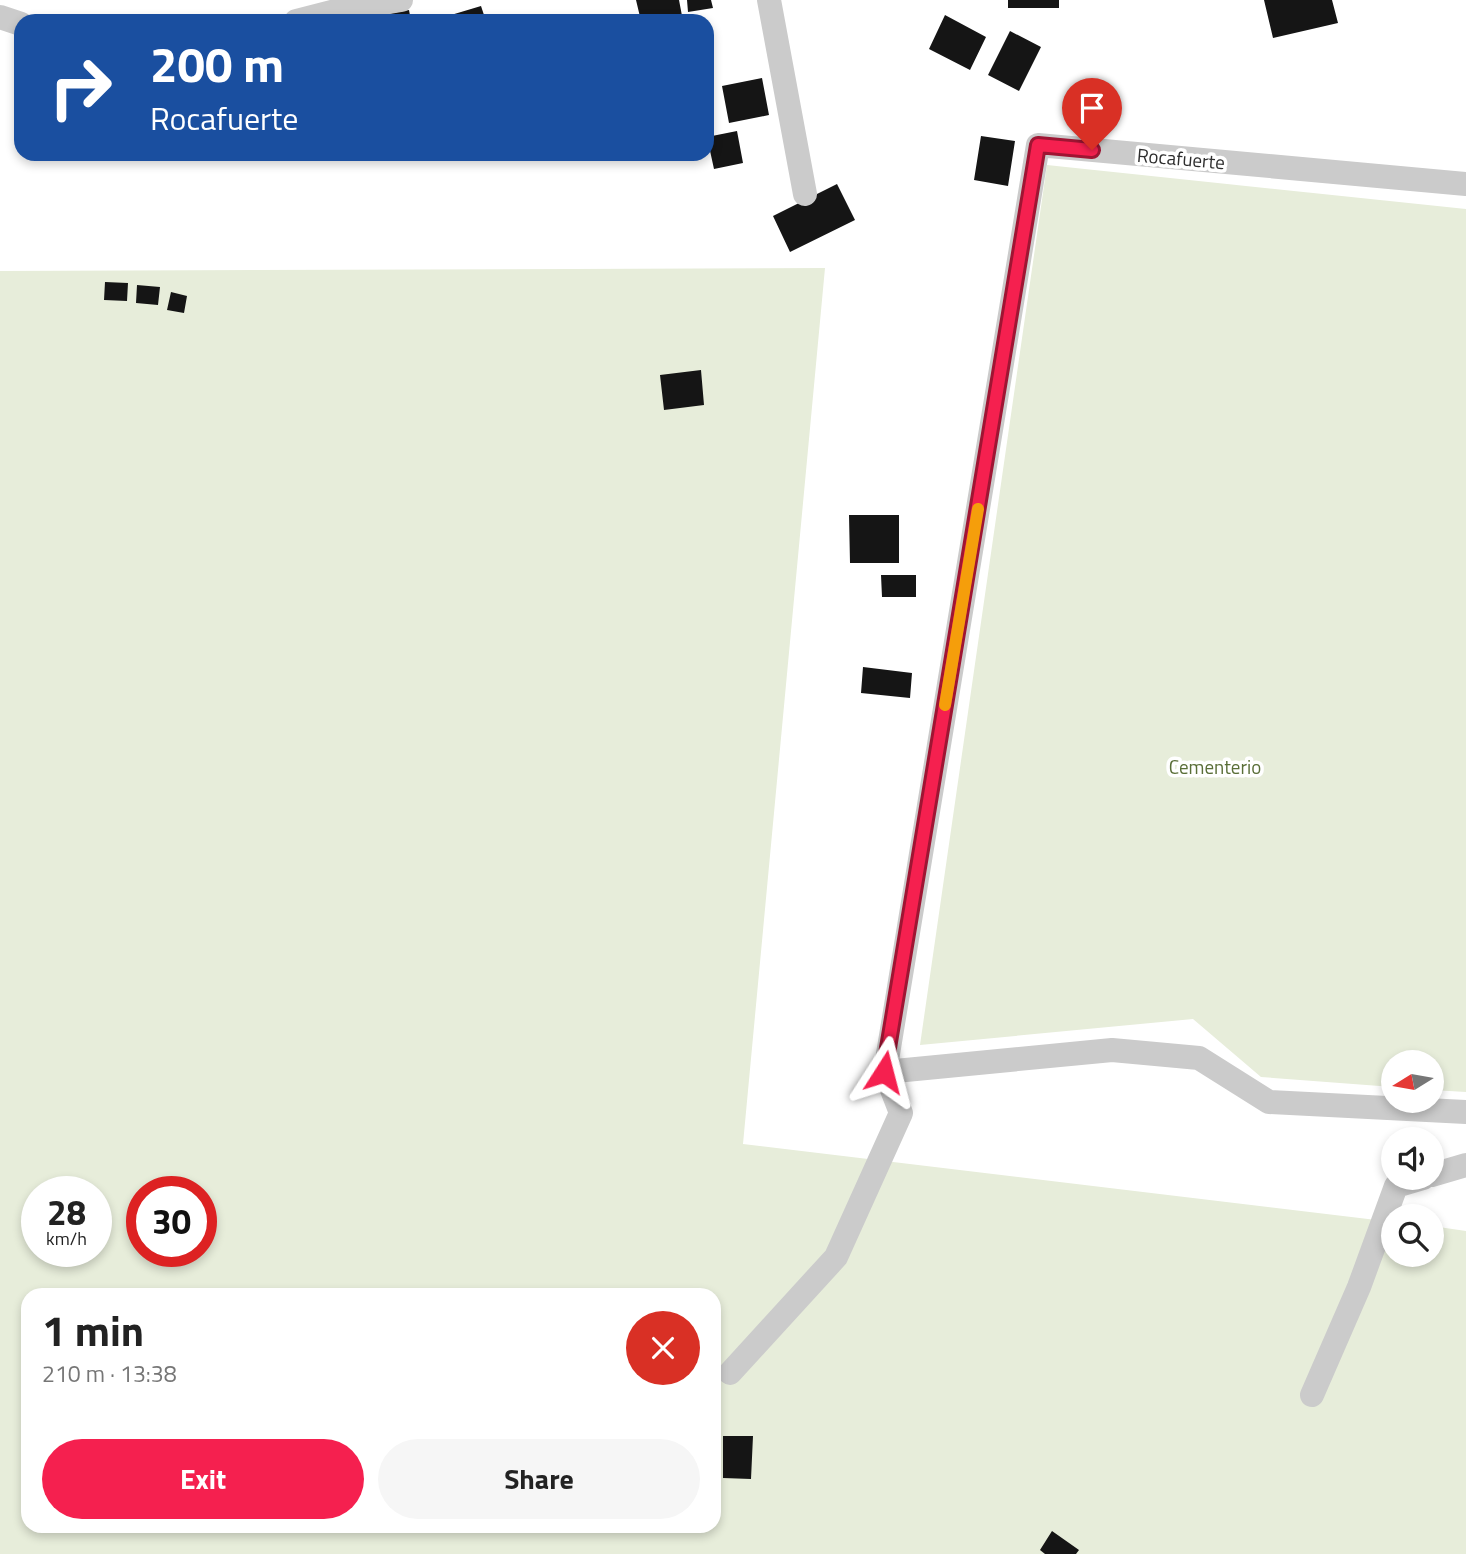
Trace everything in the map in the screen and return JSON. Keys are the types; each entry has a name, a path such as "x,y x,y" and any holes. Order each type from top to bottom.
{"street":[{"path":"323,14 401,0"},
{"path":"769,0 805,194"},
{"name":"Rocafuerte","path":"884,1072 1038,145 1466,184"},
{"path":"730,1373 836,1257 901,1113 884,1072 1112,1050 1199,1058 1269,1102 1466,1112"},
{"path":"1444,1171 1466,1165"},
{"path":"1312,1395 1359,1287 1395,1190"}],"green space":[{"name":"Cementerio","path":"1047,165 1466,209 1466,1092 1444,1091 1444,1050 1381,1050 1381,1086 1261,1077 1193,1019 920,1045"},
{"path":"825,268 743,1144 1381,1221 1381,1267 1444,1267 1444,1228 1466,1231 1466,1554 0,1554 0,271"}],"building":[{"path":"636,0 679,0 682,14 639,14"},
{"path":"687,0 711,0 713,8 688,12"},
{"path":"1008,0 1059,0 1059,8 1008,8"},
{"path":"1264,0 1332,0 1338,23 1273,38"},
{"path":"481,6 484,14 454,14"},
{"path":"409,10 410,14 387,14"},
{"path":"945,15 986,37 970,70 929,49"},
{"path":"1010,31 1041,47 1019,91 988,75"},
{"path":"762,78 769,115 729,123 722,86"},
{"path":"737,131 743,163 714,169 714,136"},
{"path":"981,136 1015,141 1008,186 974,180"},
{"path":"837,184 855,220 790,252 773,216"},
{"path":"105,282 128,283 127,301 104,300"},
{"path":"137,285 160,287 158,305 136,303"},
{"path":"171,292 187,296 184,313 167,310"},
{"path":"701,370 704,405 664,410 660,375"},
{"path":"849,515 899,515 899,563 850,563"},
{"path":"881,575 916,575 916,597 882,597"},
{"path":"863,667 912,673 910,698 861,693"},
{"path":"723,1436 753,1436 751,1479 723,1478"},
{"path":"1052,1531 1079,1550 1076,1554 1045,1554 1040,1550"}],"slow traffic":[{"path":"945,705 978,509"}],"route":[{"path":"884,1072 1038,145 1092,150"}]}
